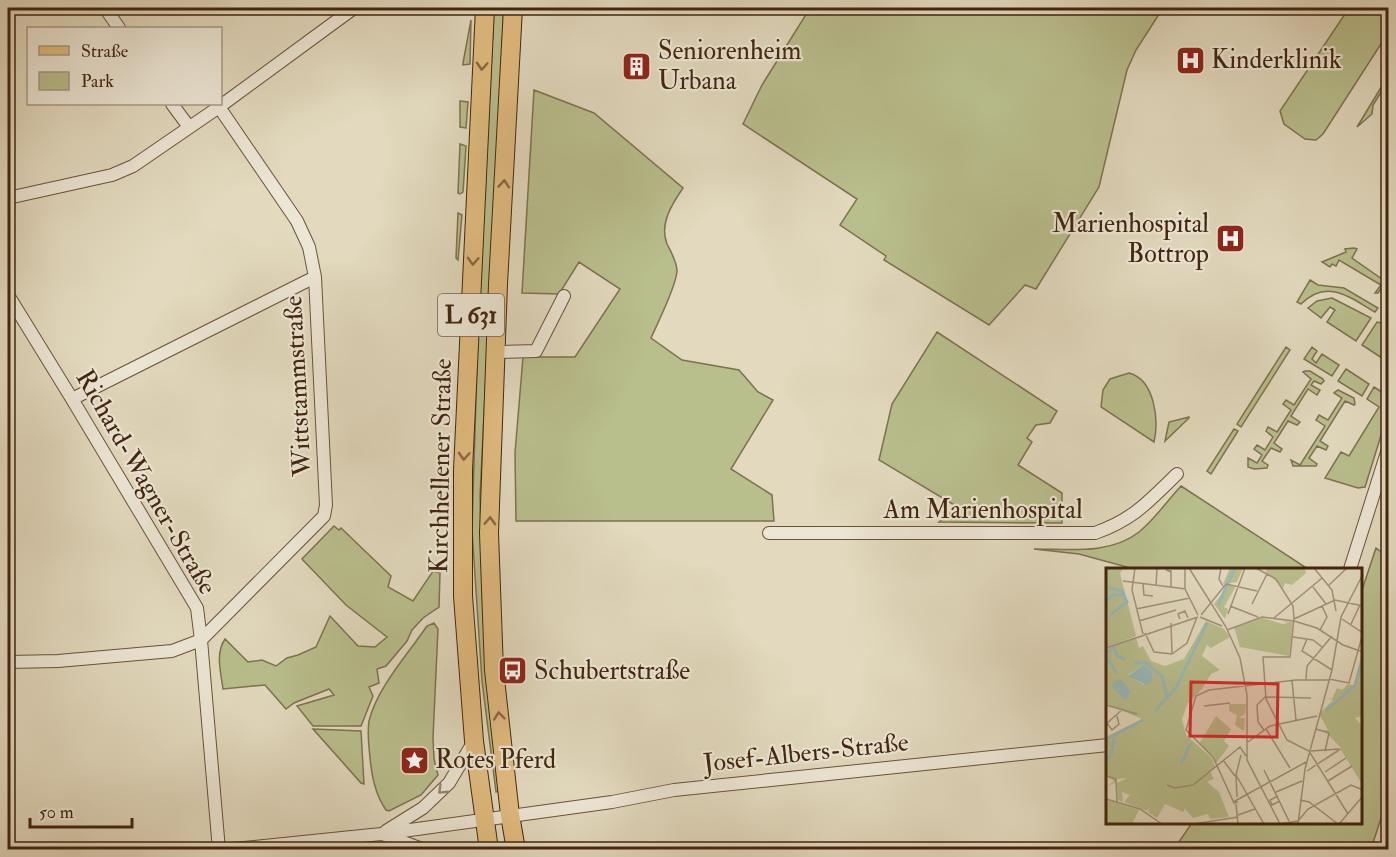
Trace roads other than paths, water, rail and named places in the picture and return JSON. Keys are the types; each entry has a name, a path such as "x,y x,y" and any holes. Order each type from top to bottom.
{"main road":[{"name":"Kirchhellener Straße","path":"485,8 463,470 463,596 474,741 489,849"},
{"name":"Kirchhellener Straße","path":"513,8 495,352 490,544 494,670 510,816 516,849"}],"street":[{"path":"105,8 118,27"},
{"path":"222,105 354,8"},
{"path":"173,105 189,127"},
{"path":"8,198 112,175 133,166 222,105"},
{"name":"Wittstammstraße","path":"201,640 324,516 326,505 315,277 309,247 297,221 219,107"},
{"path":"72,399 315,277"},
{"name":"Richard-Wagner-Straße","path":"8,295 197,609 219,849"},
{"name":"Kirchhellener Straße","path":"495,352 536,351 564,296"},
{"path":"1350,568 1389,449"},
{"name":"Am Marienhospital","path":"769,533 1095,533 1136,513 1177,474"},
{"path":"8,662 58,661 172,651 201,640"},
{"path":"381,834 423,808 449,783 474,741"},
{"name":"Josef-Albers-Straße","path":"510,816 612,802 674,790 1106,745"},
{"path":"224,849 381,834 510,816"},
{"path":"381,834 425,849"}],"place":[{"name":"Kinderklinik","path":"1190,60"},
{"name":"Seniorenheim Urbana","path":"637,66"},
{"name":"Marienhospital Bottrop","path":"1230,239"},
{"name":"Schubertstraße","path":"513,671"},
{"name":"Rotes Pferd","path":"414,760"}]}
